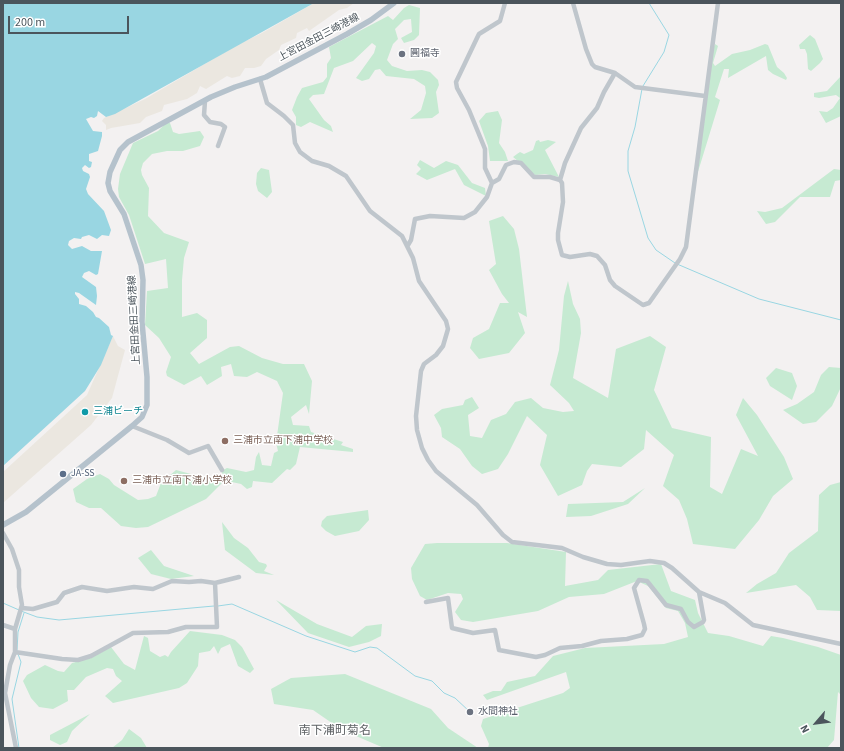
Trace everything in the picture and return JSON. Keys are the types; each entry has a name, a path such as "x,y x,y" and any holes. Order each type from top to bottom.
{"main road":[{"name":"上宮田金田三崎港線","path":"3,525 26,512 132,426 142,417 148,399 142,322 143,280 138,253 124,214 110,191 109,177 117,155 124,146 205,101 230,88 260,79 359,27 394,3"}],"street":[{"path":"492,183 485,168 486,154 484,143 457,88 456,82 479,34 500,21 505,3"},
{"path":"573,3 592,64 615,74 635,87 705,96"},
{"path":"615,74 604,92 598,108 581,128 565,164 560,180 563,202 558,232 562,255 570,257 590,254 597,256 605,265 610,280 614,286 643,305 650,303 686,248 718,3"},
{"path":"260,79 267,103 293,125 295,143 300,152 312,161 329,166 346,176 370,211 396,230 408,245 420,281 446,321 448,328 444,346 423,367 416,416 417,430 428,460 436,471 477,505 508,540 523,544 562,548 583,557 607,564 621,565 650,561 664,563 672,568 699,592 725,603 753,625 841,644"},
{"path":"205,101 204,114 210,122 221,124 225,127 218,146"},
{"path":"408,245 411,240 415,219 424,216 460,219 468,217 475,212 485,201 492,183 499,178 506,165 514,162 521,163 534,177 550,177 560,180"},
{"path":"132,426 167,440 189,453 208,446 222,470"},
{"path":"3,533 12,549 19,570 22,608 15,629 17,652 10,665 5,693 16,748"},
{"path":"22,608 33,609 57,602 64,593 82,586 107,591 134,587 153,589 176,580 215,583 239,577"},
{"path":"426,602 448,598 452,628 473,633 495,630 500,650 536,657 545,655 560,648 582,646 601,641 632,638 642,634 645,629 634,588 639,580 647,581 666,606 681,609 688,622 694,627 704,620 699,592"},
{"path":"17,652 62,659 86,658 133,633 168,632 186,627 218,627 215,583"},
{"path":"3,626 15,629"}],"green space":[{"path":"409,5 420,8 419,35 414,40 404,43 401,38 412,32 411,19 404,20 395,29 398,39 393,44 387,60 392,66 407,71 422,70 430,72 438,80 439,85 436,92 439,113 432,118 410,119 421,110 426,93 425,86 414,79 386,76 380,69 375,70 369,79 362,81 356,78 374,53 376,46 372,43 353,61 334,68 324,94 313,95 309,99 324,120 331,126 333,132 310,122 301,127 296,125 296,117 292,110 297,97 302,88 323,82 327,77 327,64 331,58 329,47 388,16 393,20 404,8"},
{"path":"810,35 815,39 823,59 811,71 808,69 807,54 805,49 800,49 799,45"},
{"path":"715,44 718,46 713,63 715,66 732,54 750,50 765,44 768,45 777,67 787,78 786,80 768,70 766,56 728,78 729,69 724,69 715,97 720,100 697,175 713,49"},
{"path":"841,76 841,116 826,123 819,111 827,112 833,108 840,98 836,95 819,98 814,97 814,93 827,91"},
{"path":"498,111 502,120 499,143 505,152 508,161 490,161 488,146 479,121 486,113"},
{"path":"167,122 170,123 173,132 179,134 200,131 204,137 200,146 183,151 167,151 152,154 143,163 141,170 149,188 148,216 164,233 189,242 184,258 182,280 182,317 197,313 207,320 207,338 190,353 199,364 230,347 239,346 262,358 283,364 304,364 312,381 309,414 306,405 291,417 293,425 309,426 311,432 343,442 341,445 353,449 353,452 300,447 296,464 290,470 287,469 272,483 253,481 252,487 247,489 241,484 227,481 221,471 227,468 246,472 254,470 256,457 259,452 262,465 271,466 274,453 278,451 276,443 283,393 277,381 257,372 247,377 234,376 231,364 221,367 222,376 207,385 201,376 184,385 167,376 166,372 171,357 159,338 145,325 147,291 168,288 166,259 145,264 129,215 119,197 118,189 120,174 133,143 158,131"},
{"path":"539,140 540,142 548,140 556,142 545,150 559,177 545,174 535,175 513,157 520,152 524,154 533,150 536,141"},
{"path":"420,160 434,168 446,161 458,165 472,183 485,188 486,196 464,185 455,169 427,180 416,174 421,169 417,165"},
{"path":"261,168 269,170 272,192 267,198 258,191 256,184 257,173"},
{"path":"834,169 841,170 841,180 835,181 830,197 800,197 775,222 766,224 757,211 765,212 782,208"},
{"path":"503,216 514,229 519,249 527,317 518,312 525,333 509,353 479,359 470,348 473,338 489,329 500,303 509,303 502,294 489,270 496,264 489,221"},
{"path":"568,281 573,304 580,319 581,333 573,378 608,398 616,349 650,336 666,347 654,390 672,428 711,437 710,487 722,494 741,449 758,456 736,415 743,398 757,415 784,457 793,479 773,496 759,520 735,549 693,544 687,519 679,500 663,486 674,455 646,430 644,449 621,467 592,464 587,471 582,485 558,496 540,465 547,435 527,416 508,454 498,469 482,474 472,466 460,449 442,437 441,428 434,415 442,409 463,405 465,400 472,397 479,408 468,415 470,436 482,438 491,420 506,414 515,402 531,398 543,408 563,412 574,411 569,403 550,385 559,350 564,296"},
{"path":"829,367 841,368 841,387 832,406 816,422 803,424 783,410 797,404 814,392 821,375"},
{"path":"776,368 792,373 797,386 792,400 770,386 766,378"},
{"path":"176,470 224,481 206,499 148,527 136,528 121,526 101,508 89,508 76,502 73,489 87,479 100,474 138,500 156,496 161,483"},
{"path":"841,482 841,611 817,610 810,597 796,585 746,593 757,584 776,573 789,553 818,531 819,495 830,485"},
{"path":"645,488 628,504 591,516 566,517 568,504 623,502"},
{"path":"368,510 369,520 359,531 335,536 321,526 322,521 327,516"},
{"path":"222,522 234,538 248,548 259,562 266,564 267,566 264,571 274,575 256,573 225,550"},
{"path":"507,543 566,552 565,586 598,580 608,570 661,564 671,591 695,600 698,613 708,633 729,636 763,646 771,636 818,647 841,655 841,695 838,692 834,740 827,748 488,748 489,744 481,726 483,719 563,693 570,688 566,672 487,700 483,695 493,691 501,691 507,682 535,676 553,656 585,648 664,644 688,637 685,623 678,611 666,608 648,586 637,581 604,594 569,597 538,611 473,622 461,620 455,612 463,599 461,594 448,593 427,600 420,596 412,579 411,568 425,544"},
{"path":"151,550 164,566 194,576 171,579 151,574 138,558"},
{"path":"276,600 317,624 352,637 366,626 382,624 381,636 369,642 349,647 308,633"},
{"path":"190,631 222,635 235,640 242,647 254,669 250,673 238,666 230,644 221,648 218,654 214,646 210,651 199,653 198,666 187,683 179,688 113,703 105,696 122,681 116,676 113,669 107,668 86,677 74,690 67,690 68,701 53,709 39,707 31,698 23,681 27,675 45,665 64,672 72,663 91,658 111,647 124,664 135,670 144,636 148,638 150,651 160,657 165,655 168,657"},
{"path":"345,674 431,709 448,728 478,748 384,748 342,730 313,710 274,704 271,689 291,678"},
{"path":"90,714 72,731 67,742 60,745 50,740 50,735"},
{"path":"129,729 141,738 147,748 112,748 122,740"}],"sand":[{"path":"314,3 354,3 347,8 339,10 309,31 307,28 297,33 296,38 281,45 279,50 266,59 261,66 245,68 240,76 232,78 227,76 206,89 200,86 197,93 187,99 164,105 162,111 146,117 140,123 106,130 106,125 102,121 104,118 145,99 237,45 262,33"},
{"name":"三浦ビーチ","path":"113,336 118,346 125,350 112,398 91,425 3,503 3,472 87,395"}],"water":[{"path":"3,3 314,3 115,114 106,117 98,111 97,116 94,118 91,117 86,119 93,131 102,132 102,136 98,151 89,154 89,161 92,162 91,167 89,168 85,165 82,168 83,171 89,174 90,177 86,189 88,194 104,211 111,230 109,236 102,235 97,239 89,235 82,237 81,239 74,238 69,241 68,245 72,249 82,246 91,251 102,251 98,274 96,275 89,271 84,273 82,277 96,287 96,305 79,293 75,292 75,294 79,299 79,304 86,306 96,317 109,327 111,335 113,336 101,365 85,391 3,466"}],"waterway":[{"path":"643,86 664,52 669,35 649,3"},
{"path":"642,89 635,127 628,151 628,171 648,238 656,250 675,263"},
{"path":"677,264 759,299 841,320"},
{"path":"3,603 19,610"},
{"path":"218,606 232,604 306,636 355,652 370,647 377,648 415,676 432,681 444,693 455,698 470,712"},
{"path":"21,611 37,617 59,620 214,606"},
{"path":"17,651 18,632 24,613"},
{"path":"18,654 21,662 12,699 19,748"}],"place":[{"name":"圓福寺","path":"402,54"},
{"name":"三浦ビーチ","path":"85,412"},
{"name":"三浦市立南下浦中学校","path":"225,441"},
{"name":"JA-SS","path":"63,474"},
{"name":"三浦市立南下浦小学校","path":"124,481"},
{"name":"水間神社","path":"470,712"}],"district":[{"name":"南下浦町菊名","path":"335,731"}]}
